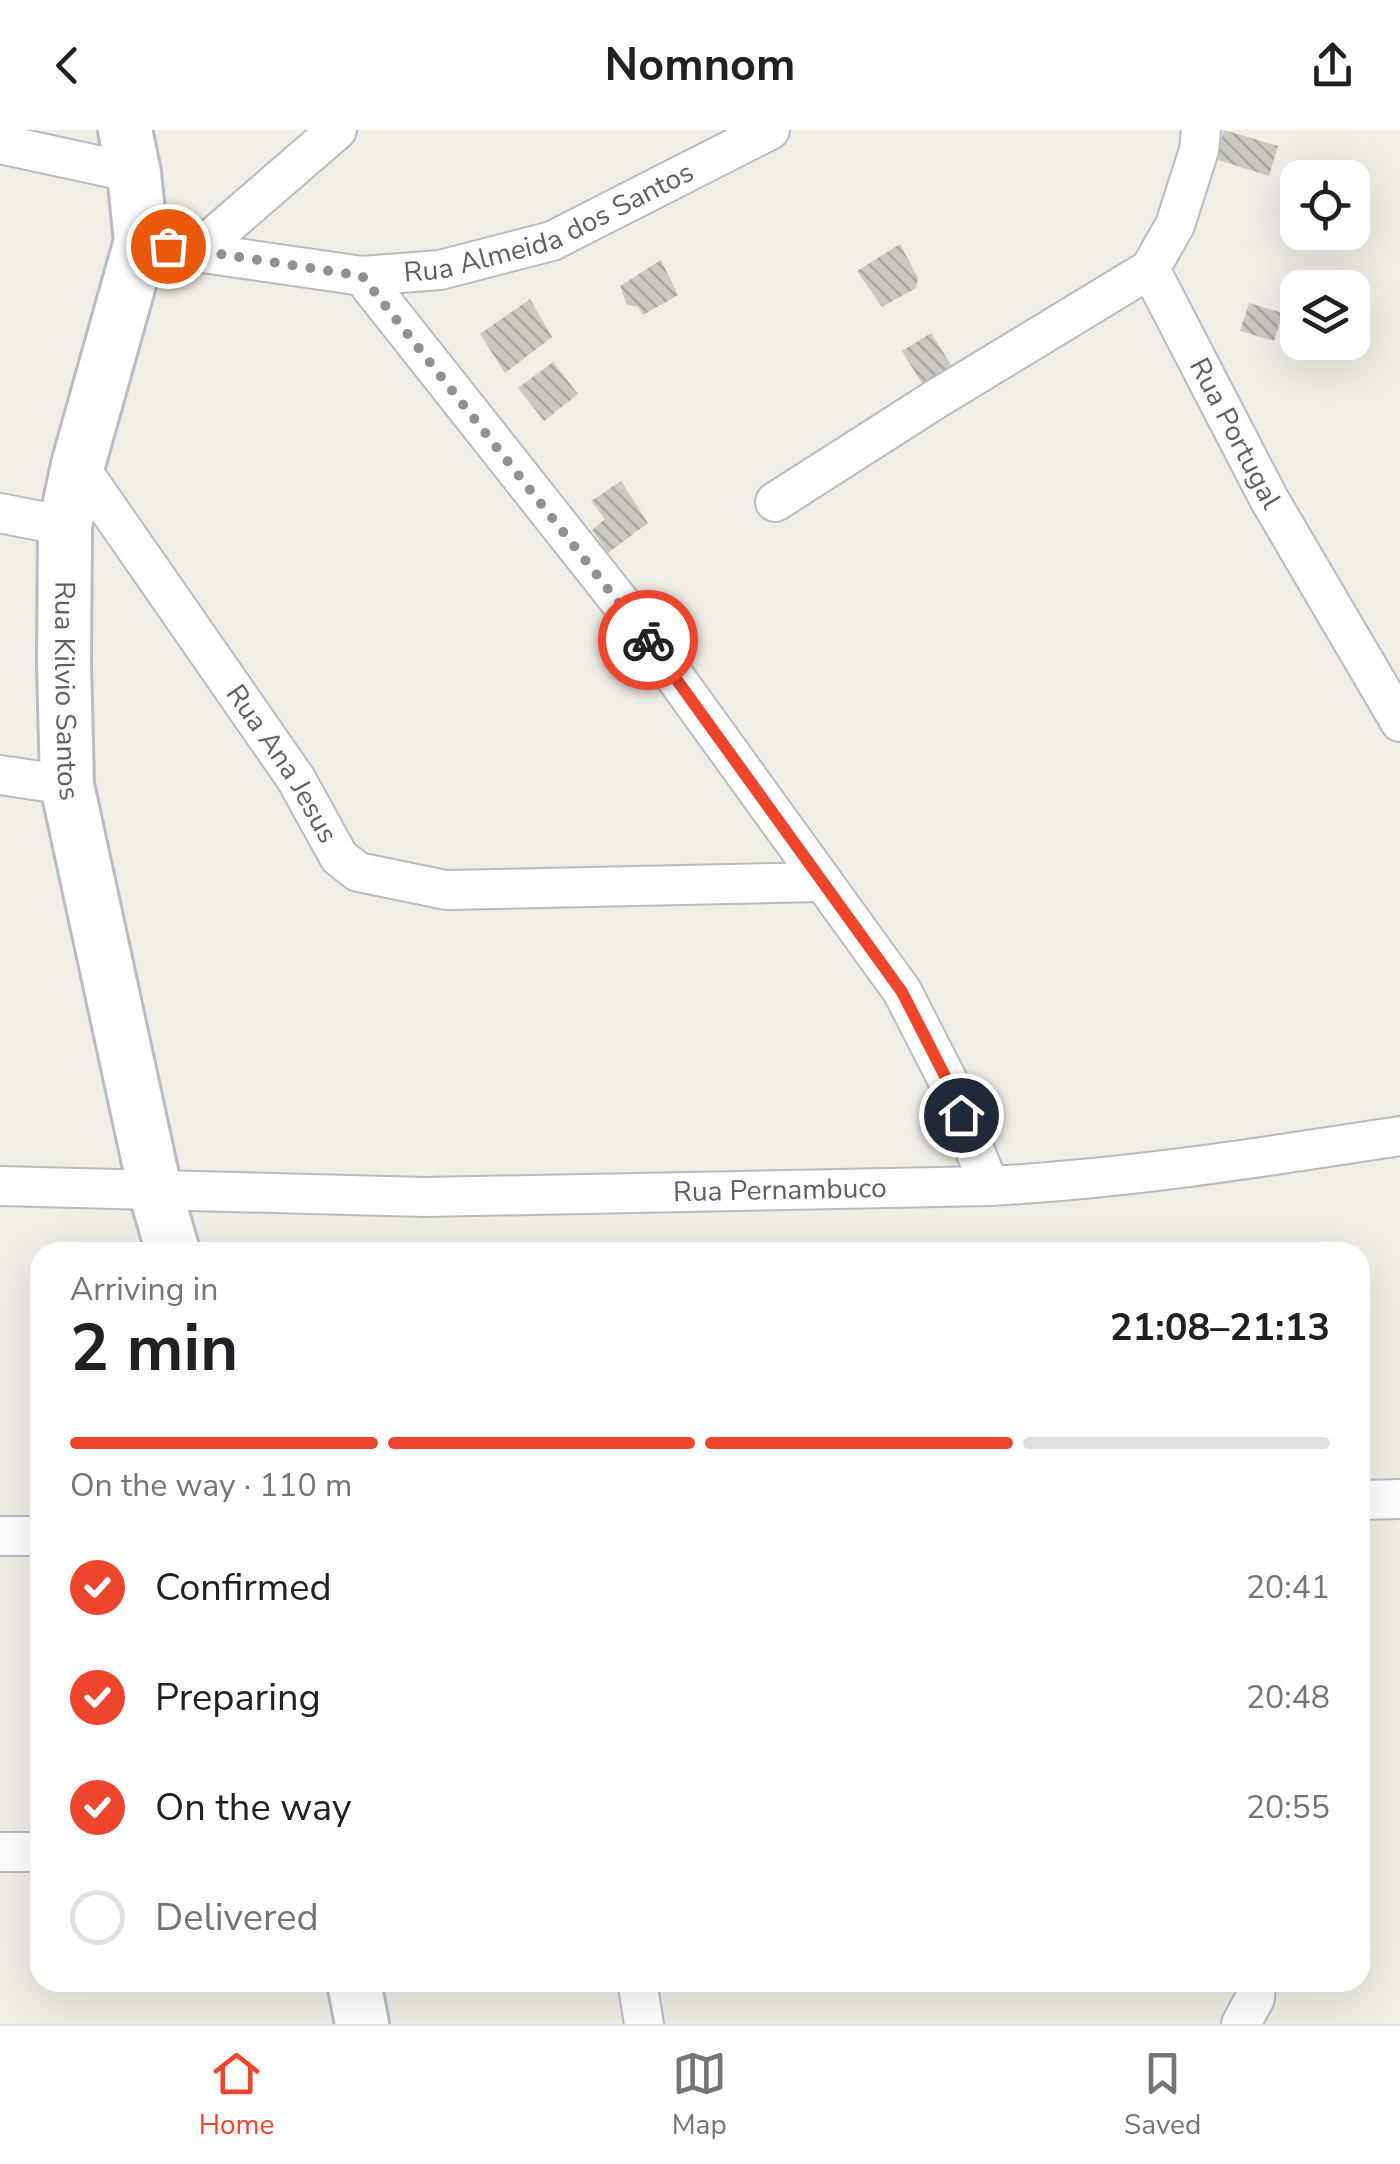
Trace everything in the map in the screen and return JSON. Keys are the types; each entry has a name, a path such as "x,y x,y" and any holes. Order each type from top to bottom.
{"main road":[{"name":"Rua Kilvio Santos","path":"129,152 141,241 78,465 65,526 67,785 155,1190 171,1242"},
{"path":"356,1992 362,2024"}],"street":[{"path":"196,252 337,130"},
{"name":"Rua Almeida dos Santos","path":"141,241 362,276 440,270 552,241 770,130"},
{"path":"774,502 1150,269 1175,225 1199,150 1201,130"},
{"path":"0,144 129,152"},
{"name":"Rua Portugal","path":"1150,269 1269,499 1400,722"},
{"path":"362,276 628,612 902,992 947,1080 988,1186"},
{"name":"Rua Ana Jesus","path":"78,465 296,778 339,857 358,872 446,890 824,882"},
{"path":"0,513 65,526"},
{"path":"0,775 67,785"},
{"name":"Rua Pernambuco","path":"0,1186 425,1197 988,1186 1082,1178 1400,1136"},
{"path":"1370,1500 1400,1500"},
{"path":"0,1536 30,1536"},
{"path":"0,1852 30,1852"},
{"path":"639,1992 644,2024"},
{"path":"1241,2024 1255,1992"}],"building":[{"path":"1224,130 1278,146 1269,176 1215,159"},
{"path":"900,244 918,278 916,288 882,307 857,271"},
{"path":"661,260 678,295 643,315 638,307 627,305 620,286"},
{"path":"530,299 552,337 505,373 480,334"},
{"path":"1249,303 1280,312 1274,341 1240,331"},
{"path":"931,333 951,365 923,385 902,351"},
{"path":"553,362 578,394 544,421 518,388"},
{"path":"621,481 648,523 608,553 592,530 605,519 591,501"}],"way so far":[{"path":"168,246 362,276 648,640"}],"route":[{"path":"648,640 902,992 961,1115"}]}
